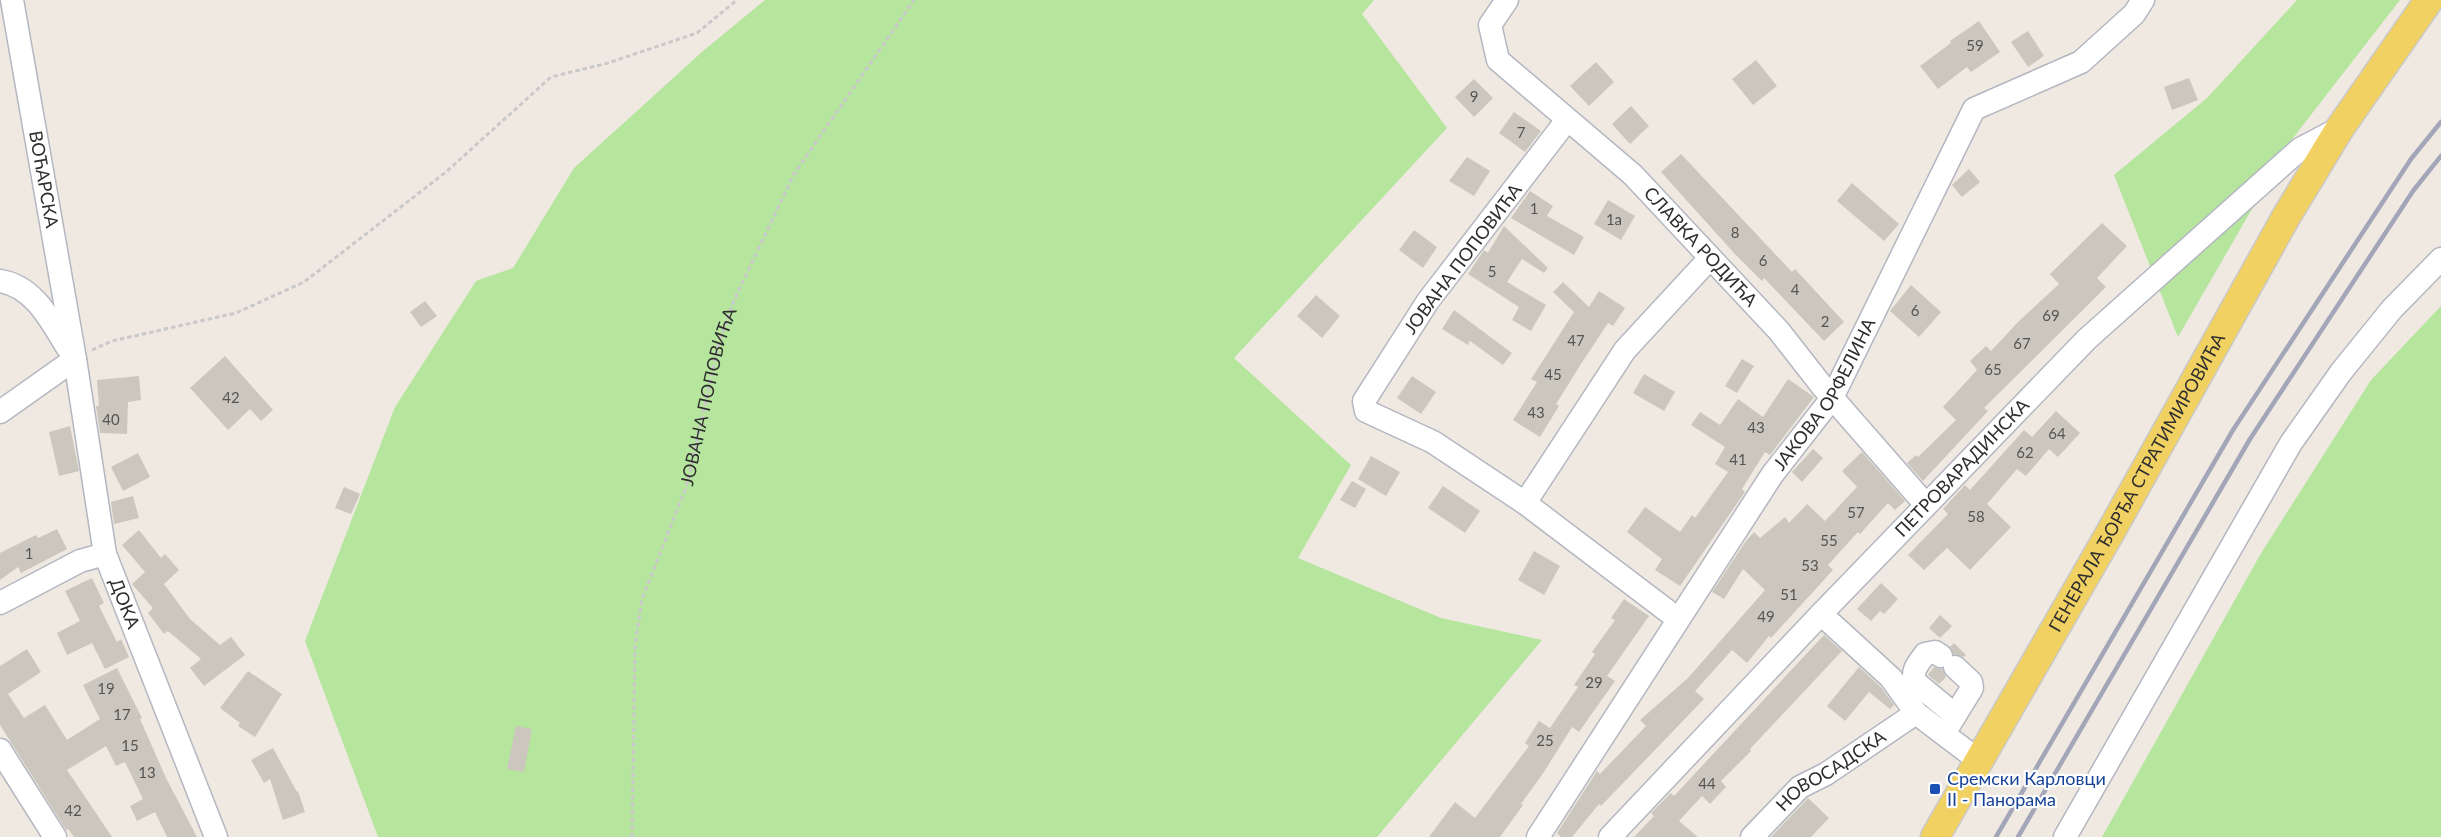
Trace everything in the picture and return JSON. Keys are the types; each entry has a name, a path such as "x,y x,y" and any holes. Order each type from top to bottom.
{"main road":[{"name":"ГЕНЕРАЛА ЂОРЂА СТРАТИМИРОВИЋА","path":"1935,837 2110,532 2286,217 2340,128 2429,0"}],"street":[{"name":"ВОЋАРСКА","path":"12,0 75,359"},
{"name":"СЛАВКА РОДИЋА","path":"1507,0 1490,25 1498,60 1633,175 1779,331 1832,398 1926,505"},
{"name":"ЈАКОВА ОРФЕЛИНА","path":"1538,837 1772,475 1832,398 1974,109 2081,62 2134,14 2143,0"},
{"name":"ЈОВАНА ПОПОВИЋА","path":"1525,503 1433,442 1366,411 1364,401 1428,301 1567,120"},
{"name":"ПЕТРОВАРАДИНСКА","path":"1610,837 1821,614 2087,339 2300,149 2340,128"},
{"path":"1678,619 1525,503 1625,350 1710,258"},
{"path":"2065,837 2291,443 2341,372 2392,309 2441,259"},
{"path":"0,281 12,283 41,305 75,359 0,412"},
{"name":"ДОКА","path":"75,359 105,554 216,837"},
{"path":"0,603 80,561 105,554"},
{"path":"1821,614 1891,678 1916,713 1950,724"},
{"path":"1950,724 1972,688 1971,682 1935,652 1925,654 1914,670 1913,676 1916,682 1978,760"},
{"name":"НОВОСАДСКА","path":"1752,837 1800,787 1826,774 1916,713"},
{"path":"0,750 55,837"}],"path":[{"path":"75,359 112,340 236,313 304,282 446,172 551,77 608,63 697,33 737,0"},
{"name":"ЈОВАНА ПОПОВИЋА","path":"632,837 634,646 642,599 687,485 719,342 735,298 794,174 914,0"}],"green space":[{"path":"765,0 1374,0 1362,14 1447,128 1234,358 1351,465 1298,558 1441,618 1542,640 1377,837 378,837 305,641 395,407 476,281 513,268 574,168 703,51"},
{"path":"2297,0 2400,0 2293,138 2178,337 2114,175 2207,98"},
{"path":"2441,306 2441,837 2102,837 2260,555 2371,380"}],"building":[{"path":"1979,21 2000,52 1971,72 1967,67 1938,89 1920,66"},
{"path":"2028,31 2044,56 2028,67 2011,42"},
{"path":"1756,60 1777,86 1753,105 1732,79"},
{"path":"1596,62 1614,82 1589,106 1570,86"},
{"path":"2189,78 2198,100 2172,110 2164,87"},
{"path":"1474,79 1493,98 1474,117 1455,97"},
{"path":"1631,106 1649,126 1630,144 1612,124"},
{"path":"1514,112 1541,131 1525,152 1499,133"},
{"path":"1681,154 1792,272 1795,269 1844,322 1824,341 1764,278 1762,281 1734,253 1661,172"},
{"path":"1467,157 1490,171 1474,196 1449,181"},
{"path":"1969,169 1980,182 1962,197 1952,185"},
{"path":"1852,183 1899,224 1884,241 1837,201"},
{"path":"1530,191 1553,206 1547,216 1584,237 1574,255 1511,218"},
{"path":"1608,200 1635,216 1621,240 1594,224"},
{"path":"2102,223 2127,246 2097,278 2106,287 1984,408 1988,411 1923,481 1907,463 1916,455 1918,457 1956,420 1943,407 1977,370 1970,361 1986,346 1991,351 2059,284 2050,274"},
{"path":"1504,226 1548,268 1544,273 1522,259 1507,282 1546,305 1531,331 1512,320 1519,307 1468,274 1484,250 1488,253"},
{"path":"1414,230 1437,247 1423,268 1399,250"},
{"path":"1563,282 1589,307 1599,291 1625,308 1613,326 1608,323 1556,404 1559,406 1540,437 1513,420 1537,382 1531,379 1574,312 1553,292"},
{"path":"1911,285 1941,312 1919,337 1890,311"},
{"path":"1316,295 1340,316 1322,338 1297,316"},
{"path":"425,301 437,316 421,327 410,312"},
{"path":"1454,310 1512,353 1503,365 1470,341 1468,345 1442,329"},
{"path":"225,356 273,410 261,421 250,409 228,430 190,388"},
{"path":"1742,359 1754,366 1737,393 1725,386"},
{"path":"1644,374 1675,392 1664,411 1633,393"},
{"path":"139,376 141,400 128,402 127,434 100,433 96,406 99,406 97,380"},
{"path":"1412,376 1436,392 1421,414 1397,398"},
{"path":"1788,379 1814,397 1770,455 1765,452 1742,489 1745,492 1680,586 1655,570 1662,559 1627,532 1645,507 1680,532 1692,515 1695,518 1728,472 1715,464 1725,447 1691,425 1700,412 1720,425 1738,399 1763,417"},
{"path":"2056,411 2080,433 2058,457 2049,449 2026,476 2017,469 1987,504 2011,527 1970,570 1947,548 1924,570 1908,555 1948,514 1943,509 1965,485 1970,490 2024,430 2032,437"},
{"path":"70,426 79,471 59,476 49,432"},
{"path":"1813,449 1823,458 1802,482 1792,472"},
{"path":"1862,452 1905,501 1895,510 1888,503 1860,534 1858,532 1828,565 1833,570 1771,638 1769,636 1747,663 1732,650 1695,691 1704,699 1601,806 1599,804 1572,837 1561,837 1557,833 1597,771 1600,774 1646,726 1640,720 1688,678 1765,590 1743,569 1724,599 1712,592 1746,541 1754,532 1760,538 1785,517 1789,523 1807,504 1825,521 1857,487 1842,471"},
{"path":"138,453 150,477 123,491 111,467"},
{"path":"1371,456 1400,472 1386,496 1358,479"},
{"path":"1352,481 1366,489 1355,508 1340,500"},
{"path":"1443,486 1480,511 1465,533 1428,508"},
{"path":"344,487 360,494 351,514 335,508"},
{"path":"133,496 139,518 114,524 111,502"},
{"path":"57,529 67,549 21,573 18,567 0,580 0,553 36,535 38,538"},
{"path":"139,530 161,558 165,554 179,570 164,584 190,619 220,645 231,637 245,655 204,686 190,668 201,659 168,631 164,634 148,613 153,608 132,584 145,572 122,545"},
{"path":"1534,551 1560,566 1544,595 1518,580"},
{"path":"92,578 104,603 99,606 117,642 121,639 129,657 105,669 92,643 67,655 57,633 80,621 65,591"},
{"path":"1881,583 1898,599 1884,614 1880,611 1871,621 1857,609"},
{"path":"1624,599 1649,616 1607,676 1615,681 1579,732 1572,727 1500,837 1429,837 1455,802 1475,818 1529,746 1525,743 1539,721 1550,728 1578,687 1574,685 1595,654 1592,652 1615,620 1611,618"},
{"path":"1940,615 1952,626 1940,638 1929,628"},
{"path":"1824,635 1842,651 1721,781 1726,787 1710,804 1702,796 1679,821 1698,837 1634,837 1654,816 1651,813 1671,793 1674,796"},
{"path":"1954,643 1966,655 1964,657 1954,654 1950,647"},
{"path":"27,649 41,672 8,694 24,718 45,705 67,740 100,719 83,685 117,668 142,718 140,719 166,778 197,837 167,837 155,812 137,821 130,806 143,799 125,762 116,766 106,746 67,770 112,837 74,837 68,829 66,830 0,725 0,666"},
{"path":"1859,667 1881,687 1894,705 1890,709 1869,692 1845,721 1827,706"},
{"path":"1934,667 1942,669 1946,677 1939,684 1928,675"},
{"path":"248,671 282,694 255,737 238,726 240,723 220,708"},
{"path":"516,726 532,729 524,772 507,769"},
{"path":"273,748 298,791 305,812 283,820 270,779 264,783 251,760"},
{"path":"1808,798 1829,818 1811,837 1771,837"}],"railway":[{"path":"1996,837 2233,430 2411,159 2441,122"},
{"path":"2018,837 2250,439 2413,191 2441,156"}],"place":[{"name":"Сремски Карловци II - Панорама","path":"1935,789"}]}
